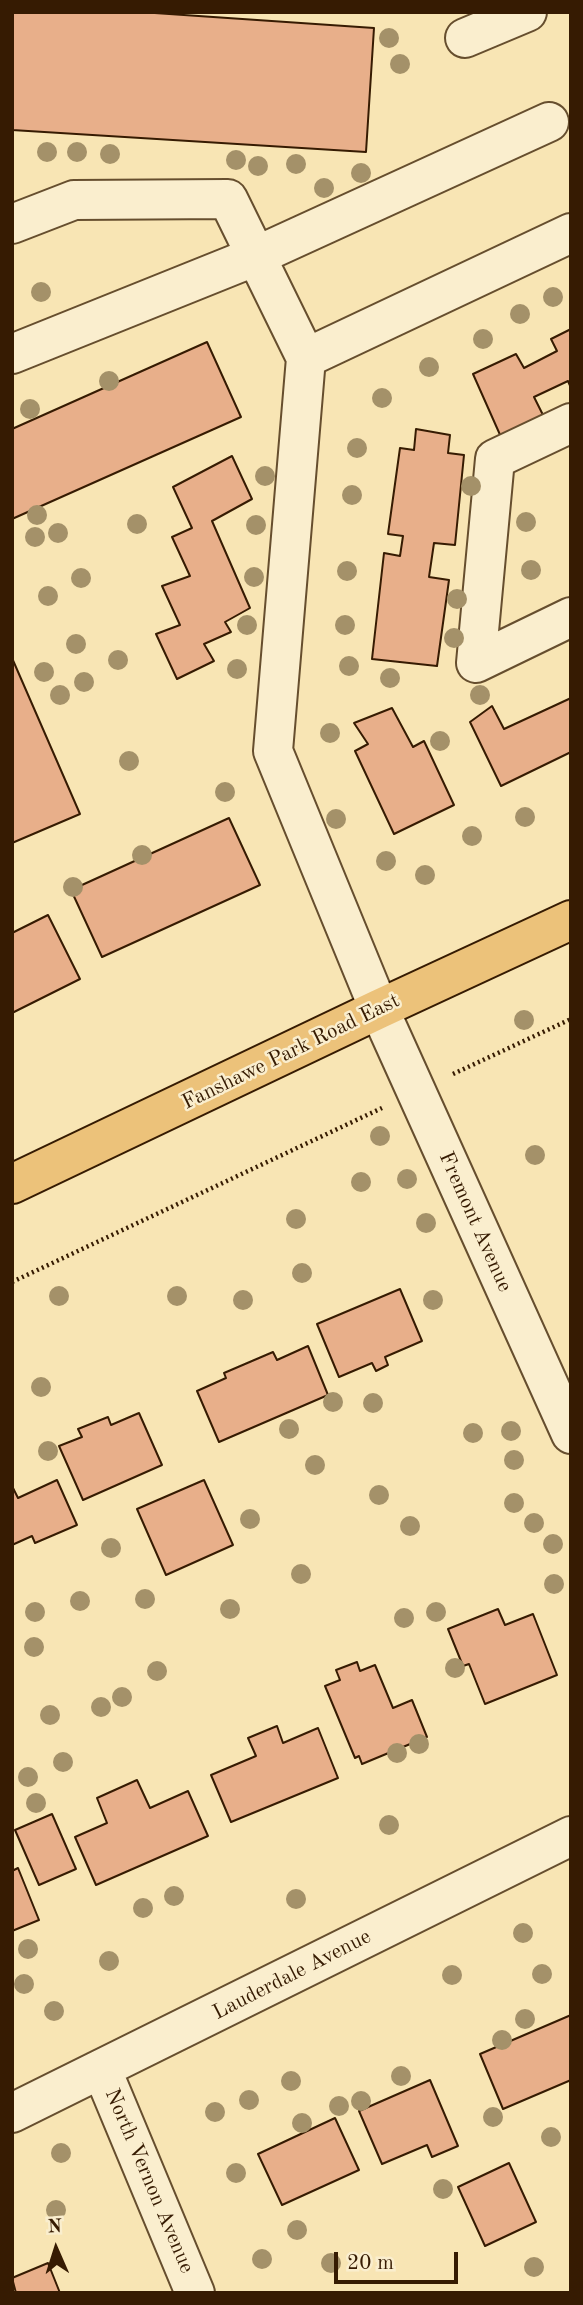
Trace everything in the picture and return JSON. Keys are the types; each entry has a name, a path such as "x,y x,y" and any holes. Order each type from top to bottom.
{"main road":[{"name":"Fanshawe Park Road East","path":"12,1184 571,920"}],"street":[{"path":"465,38 527,12"},
{"path":"12,354 256,256 549,122"},
{"path":"12,223 74,200 228,198 306,358 571,233"},
{"name":"Fremont Avenue","path":"306,358 273,751 379,1009 400,1099 571,1434"},
{"path":"571,423 495,459 476,663 571,617"},
{"name":"Lauderdale Avenue","path":"12,2113 571,1836"},
{"name":"North Vernon Avenue","path":"102,2070 195,2293"}],"path":[{"path":"12,1282 571,1019"},
{"path":"12,1282 400,1099"}],"building":[{"path":"12,12 140,12 374,28 366,152 12,130"},
{"path":"571,329 571,388 568,381 534,397 545,419 501,437 473,374 516,354 524,368 557,351 551,339"},
{"path":"207,342 241,417 12,519 12,429"},
{"path":"416,429 450,435 448,453 464,455 455,545 434,543 429,577 449,580 437,666 372,659 384,553 400,556 403,536 388,534 400,448 414,450"},
{"path":"232,456 252,499 212,521 250,608 225,622 231,632 204,644 214,661 177,679 156,634 180,625 162,586 190,576 172,537 192,528 173,487"},
{"path":"12,658 80,814 12,843"},
{"path":"571,698 571,752 501,786 470,722 492,706 504,729"},
{"path":"392,708 413,747 424,741 454,805 394,834 355,751 368,744 354,723"},
{"path":"229,818 260,885 102,957 71,890"},
{"path":"48,915 80,979 12,1013 12,933"},
{"path":"400,1289 422,1341 385,1357 388,1365 376,1371 372,1363 339,1377 317,1324"},
{"path":"308,1346 328,1395 219,1442 197,1391 226,1378 224,1373 273,1352 277,1360"},
{"path":"139,1413 162,1465 83,1500 59,1446 82,1437 78,1429 108,1417 111,1425"},
{"path":"57,1480 77,1525 35,1543 32,1536 12,1545 12,1486 18,1498"},
{"path":"204,1480 233,1545 166,1575 137,1509"},
{"path":"498,1609 505,1625 533,1614 557,1675 485,1704 469,1664 463,1666 448,1629"},
{"path":"357,1662 360,1671 375,1665 393,1708 412,1700 427,1737 362,1764 359,1756 355,1758 325,1686 340,1680 336,1670"},
{"path":"277,1726 283,1743 318,1728 338,1778 231,1822 211,1775 256,1756 248,1738"},
{"path":"137,1780 150,1808 188,1791 208,1836 96,1885 75,1837 107,1823 97,1798"},
{"path":"52,1814 76,1869 39,1885 15,1830"},
{"path":"18,1868 39,1920 12,1931 12,1871"},
{"path":"571,2015 571,2080 503,2109 480,2054"},
{"path":"430,2080 458,2146 432,2157 427,2145 382,2164 359,2111"},
{"path":"335,2118 359,2170 282,2205 258,2154"},
{"path":"509,2163 536,2222 485,2246 458,2187"},
{"path":"48,2263 60,2293 16,2293 12,2278"}]}
